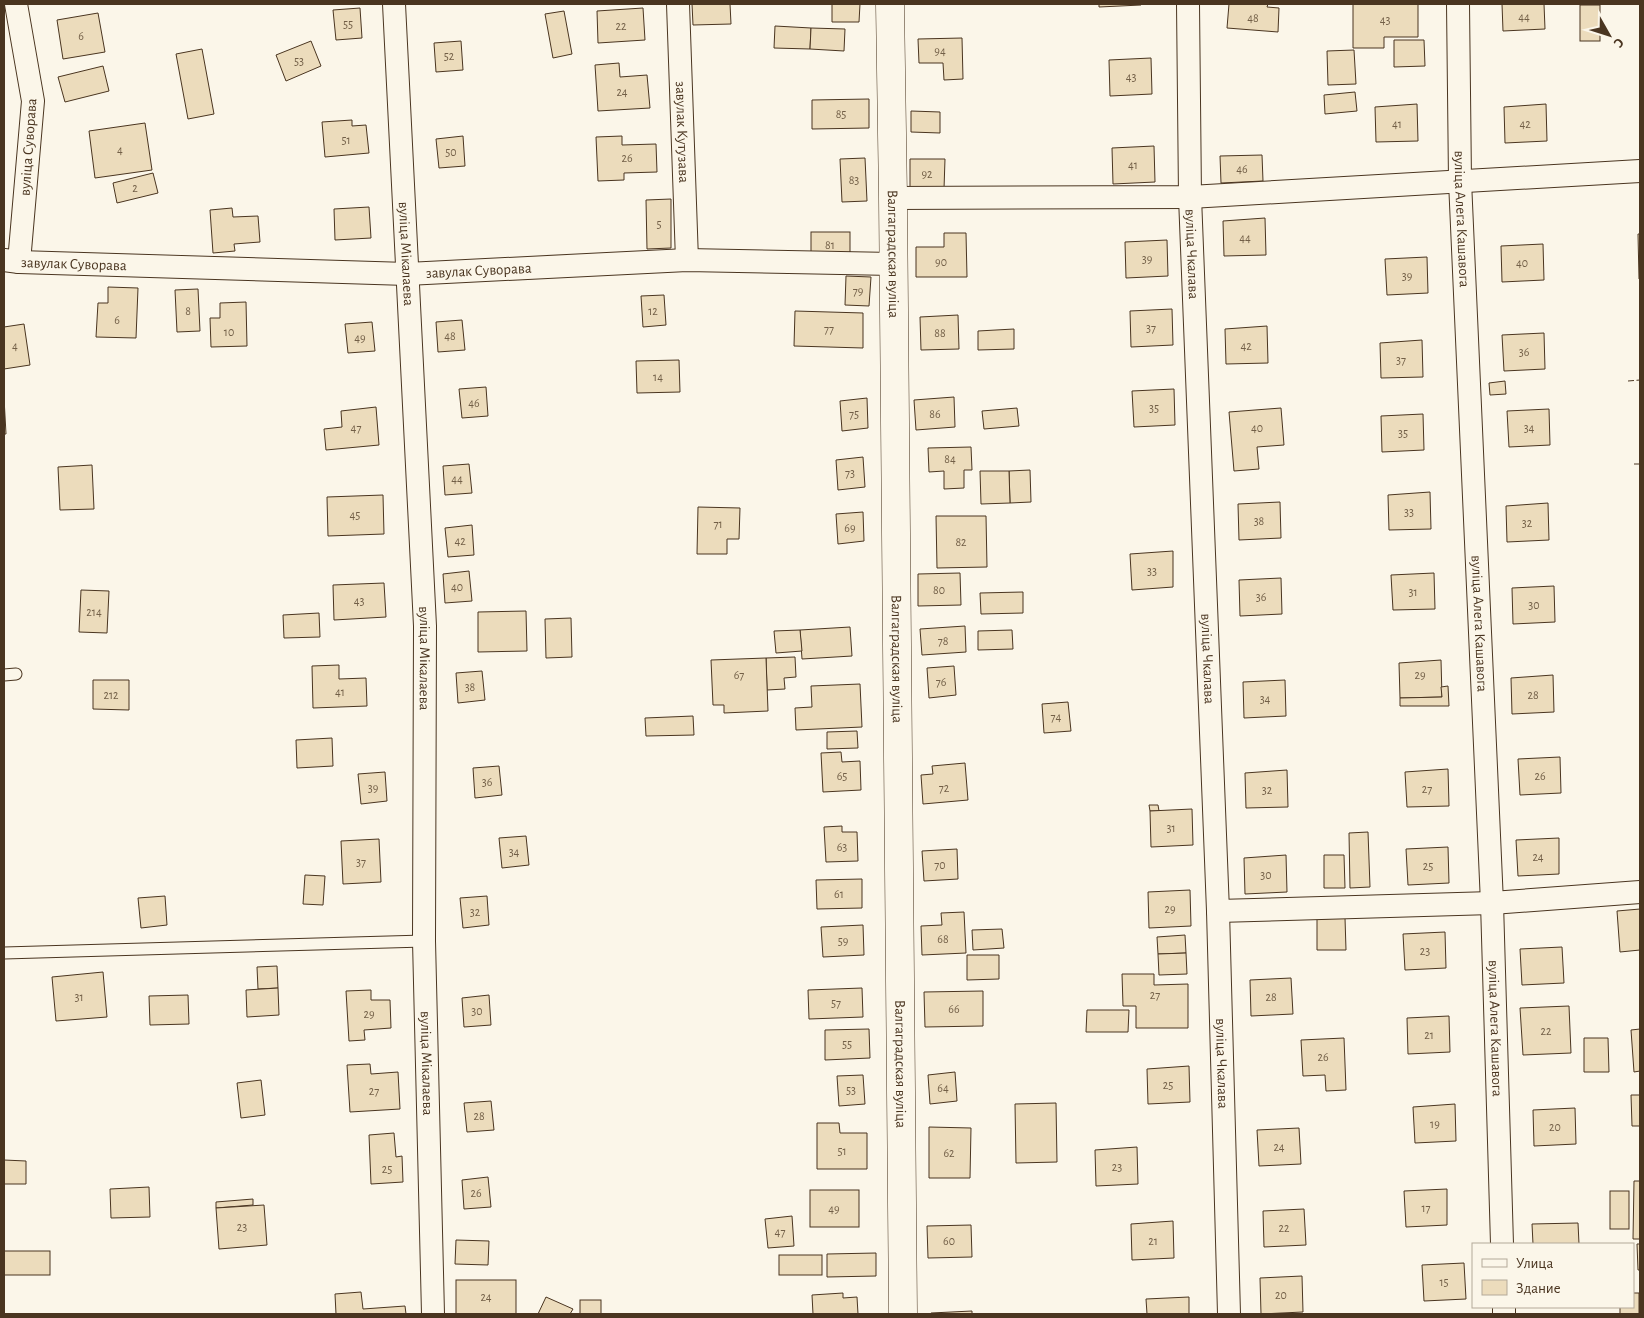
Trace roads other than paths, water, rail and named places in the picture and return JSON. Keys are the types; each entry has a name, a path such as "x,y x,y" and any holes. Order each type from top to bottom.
{"street":[{"name":"вуліца Суворава","path":"11,261 34,101 16,4"},
{"name":"вуліца Мікалаева","path":"394,4 425,626 424,941 433,1314"},
{"name":"завулак Кутузава","path":"678,4 687,260"},
{"name":"Валгаградская вуліца","path":"890,4 903,1314"},
{"name":"вуліца Чкалава","path":"1188,4 1190,197 1218,911 1229,1314"},
{"name":"вуліца Алега Кашавога","path":"1458,4 1460,181 1492,904 1502,1243"},
{"path":"893,198 1190,197 1640,171"},
{"name":"завулак Суворава","path":"11,261 407,274 687,260 893,264"},
{"path":"1218,911 1492,904 1640,892"}],"lane":[{"path":"4,675 16,674"},
{"path":"4,953 424,941"}]}
